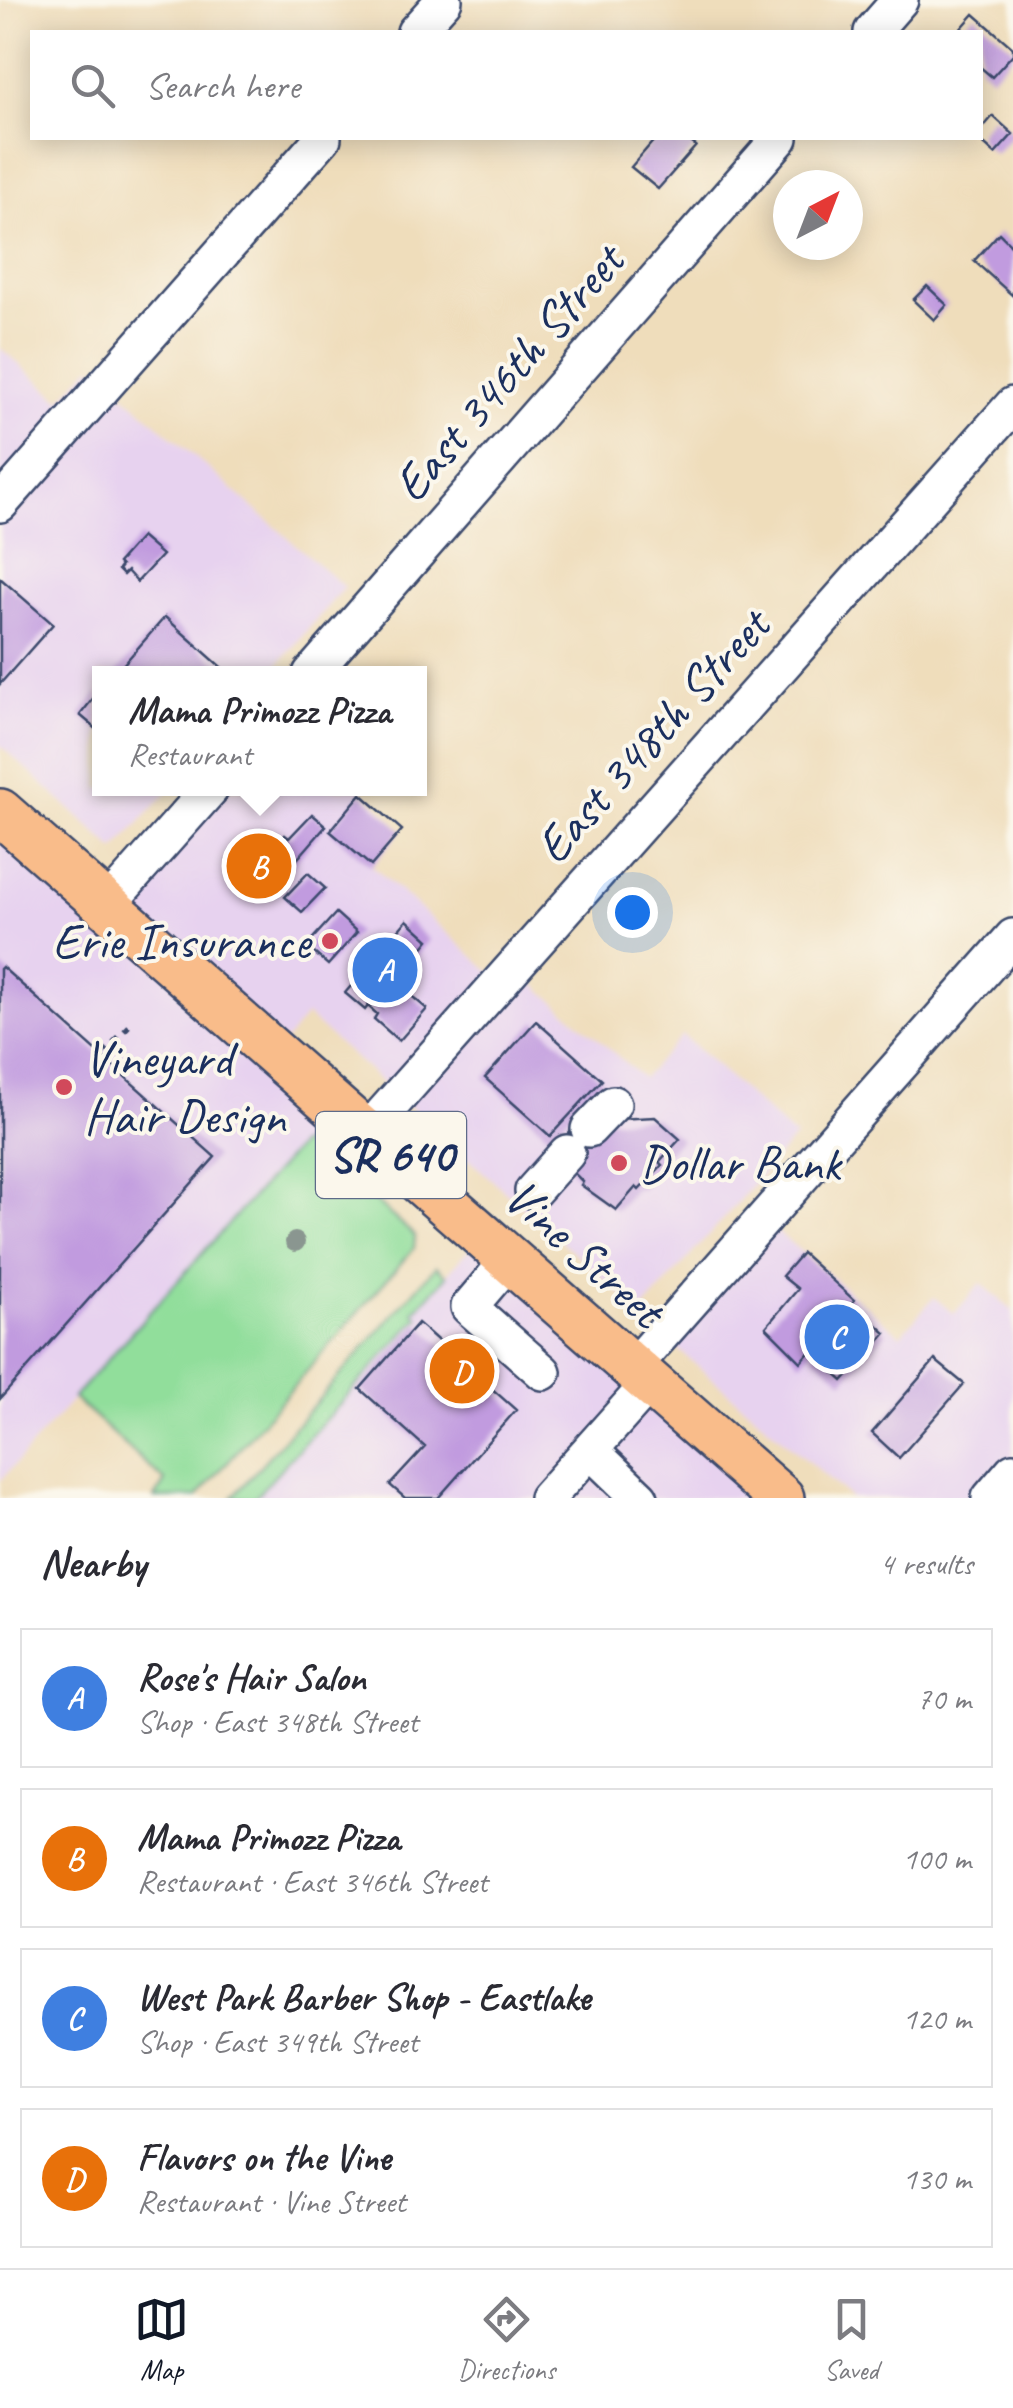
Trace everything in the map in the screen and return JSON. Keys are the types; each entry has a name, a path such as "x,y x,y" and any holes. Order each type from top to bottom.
{"main road":[{"name":"Vine Street","path":"0,812 780,1498"}],"street":[{"path":"417,30 444,0"},
{"path":"874,30 900,0"},
{"path":"0,504 321,140"},
{"name":"East 346th Street","path":"318,666 778,140"},
{"name":"East 348th Street","path":"366,1133 1013,404"},
{"path":"106,906 204,796"},
{"path":"547,1498 590,1450 640,1376 1013,936"},
{"path":"533,1191 590,1129"},
{"path":"509,1260 470,1307 544,1372"},
{"path":"590,1450 640,1498"},
{"path":"990,1498 1013,1471"}],"path":[{"path":"102,1054 129,1026"}],"shaded area":[{"path":"0,348 61,400 91,366 344,587 277,666 92,666 92,796 164,796 115,850 0,745"},
{"path":"213,796 367,796 402,830 372,866 515,994 531,981 643,1078 682,1035 795,1137 641,1312 306,1015 285,1042 118,903"},
{"path":"0,821 329,1114 0,1481"},
{"path":"774,1229 901,1335 934,1297 954,1314 981,1283 1013,1311 1013,1498 851,1498 673,1345"},
{"path":"477,1240 753,1488 744,1498 254,1498 419,1318 414,1312"}],"green space":[{"path":"307,1142 415,1236 414,1248 197,1497 155,1498 165,1481 73,1398 299,1145"},
{"path":"436,1266 447,1276 414,1312 419,1317 254,1498 232,1498"}],"building":[{"path":"974,14 1013,48 1013,54 992,77 983,70 983,30 960,30"},
{"path":"993,116 1013,134 995,154 979,140 983,140 983,128"},
{"path":"654,140 688,140 696,146 658,189 631,167"},
{"path":"999,233 1013,247 1013,296 974,261"},
{"path":"927,286 947,305 934,320 913,300"},
{"path":"141,537 162,555 137,582 127,571 123,575 118,570 118,563"},
{"path":"0,578 53,624 0,684"},
{"path":"165,617 220,666 122,666"},
{"path":"92,700 92,725 80,715"},
{"path":"359,796 402,830 371,866 330,831"},
{"path":"312,814 326,826 266,895 227,860 254,831 257,834 260,830 277,852 280,850 276,846 285,835 289,838"},
{"path":"308,873 325,888 302,912 285,897"},
{"path":"336,913 357,932 328,965 306,946"},
{"path":"407,920 429,940 384,996 389,999 401,987 427,1009 399,1041 374,1019 377,1014 368,1006 365,1010 345,993"},
{"path":"0,969 215,1157 0,1399"},
{"path":"536,1021 602,1080 550,1136 485,1078"},
{"name":"Dollar Bank","path":"655,1117 680,1139 659,1162 662,1165 616,1210 581,1185 583,1182 558,1145 579,1121"},
{"path":"802,1253 854,1300 801,1362 766,1327 798,1289 782,1276"},
{"path":"855,1305 886,1333 843,1381 813,1354"},
{"path":"418,1323 516,1410 438,1498 405,1498 390,1485 425,1447 360,1389"},
{"path":"935,1360 964,1384 899,1458 872,1433"}],"place":[{"name":"Mama Primozz Pizza","path":"259,866"},
{"name":"Erie Insurance","path":"330,941"},
{"name":"Rose's Hair Salon","path":"385,970"},
{"name":"Vineyard Hair Design","path":"64,1087"},
{"name":"Dollar Bank","path":"619,1163"},
{"name":"West Park Barber Shop - Eastlake","path":"837,1337"},
{"name":"Flavors on the Vine","path":"462,1371"}]}
